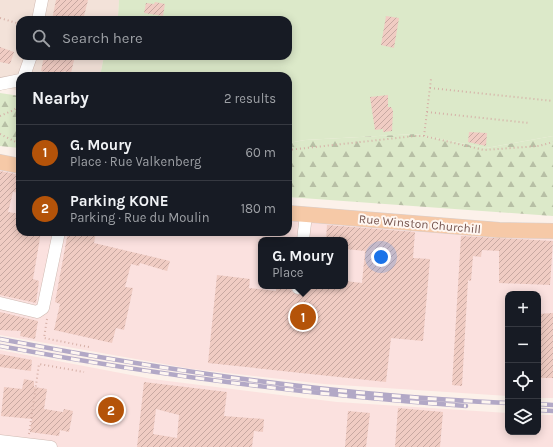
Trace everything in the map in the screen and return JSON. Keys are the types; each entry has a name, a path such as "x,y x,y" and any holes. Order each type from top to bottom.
{"main road":[{"path":"0,162 16,165"},
{"name":"Rue Winston Churchill","path":"292,213 499,230 553,231"}],"street":[{"path":"39,16 42,0"},
{"path":"25,72 30,60"},
{"path":"0,84 16,81"},
{"path":"303,237 306,214"},
{"path":"0,303 37,312 43,308 58,236"},
{"path":"0,441 28,443 51,447"}],"path":[{"path":"0,18 16,23"},
{"path":"424,136 431,79"},
{"path":"430,88 553,101"},
{"path":"0,116 16,108"},
{"path":"427,112 529,123"},
{"path":"0,134 16,142"},
{"path":"292,150 424,136 484,150 539,146 553,142"},
{"path":"43,308 48,315 44,338 89,347"},
{"path":"28,443 39,364 84,372"}],"shaded area":[{"path":"0,0 119,0 118,16 16,16 16,60 103,60 101,72 16,72 16,90 0,86"},
{"path":"0,167 16,170 16,236 292,236 292,218 553,237 553,398 541,398 541,291 505,291 505,396 324,384 192,369 0,335"},
{"path":"0,350 152,379 337,402 505,413 505,435 541,435 541,415 553,415 553,447 55,447 0,442"}],"green space":[{"path":"119,0 553,0 553,136 486,148 415,134 305,140 292,142 292,72 101,72 103,60 292,60 292,16 118,16"},
{"path":"0,93 16,95 16,148 0,146"},
{"path":"415,134 486,148 553,136 553,216 292,197 292,142 305,140"}],"building":[{"path":"56,0 88,0 84,16 53,16"},
{"path":"155,2 165,4 163,16 144,13 146,3 154,4"},
{"path":"386,16 399,18 394,48 381,45"},
{"path":"0,47 14,52 10,64 0,62"},
{"path":"43,60 74,60 71,72 41,71"},
{"path":"388,95 388,107 391,107 393,111 392,131 383,132 383,129 375,130 370,97"},
{"path":"469,132 487,133 486,146 468,142"},
{"path":"0,171 16,174 16,192 13,192 8,212 16,213 16,236 40,236 33,279 39,281 36,303 0,295"},
{"path":"327,225 415,232 413,258 430,259 423,341 391,338 386,382 208,363 217,275 250,279 249,288 276,291 276,289 291,289 292,292 298,295 304,292 305,289 348,289 348,281 362,283 365,251 348,249 348,237 326,237"},
{"path":"67,236 95,236 94,243 170,261 167,271 140,263 139,266 131,264 125,287 133,288 124,330 116,328 112,343 54,330 60,304 55,302"},
{"path":"461,236 553,241 550,285 499,283 499,251 482,250 481,257 473,256 471,281 468,280 462,386 452,385"},
{"path":"0,312 38,321 35,339 20,336 21,331 0,330"},
{"path":"553,313 553,378 541,378 541,314"},
{"path":"0,354 32,360 31,371 0,367"},
{"path":"24,379 34,381 34,387 47,389 44,409 63,412 64,409 73,411 69,432 60,430 59,436 30,432 32,419 1,416 4,387 22,389"},
{"path":"144,382 227,392 224,416 264,419 263,432 254,431 252,447 137,447","holes":["156,409 179,415 177,438 153,434"]},
{"path":"398,408 443,412 440,447 395,447"},
{"path":"348,411 370,413 366,447 345,447"}],"railway":[{"path":"0,339 126,362 253,380 380,395 505,403"},
{"path":"0,346 116,366 232,383 349,396 466,406"},
{"path":"541,404 553,405"},
{"path":"541,410 553,411"}],"place":[{"name":"G. Moury","path":"303,317"},
{"name":"Parking KONE","path":"111,410"}]}
